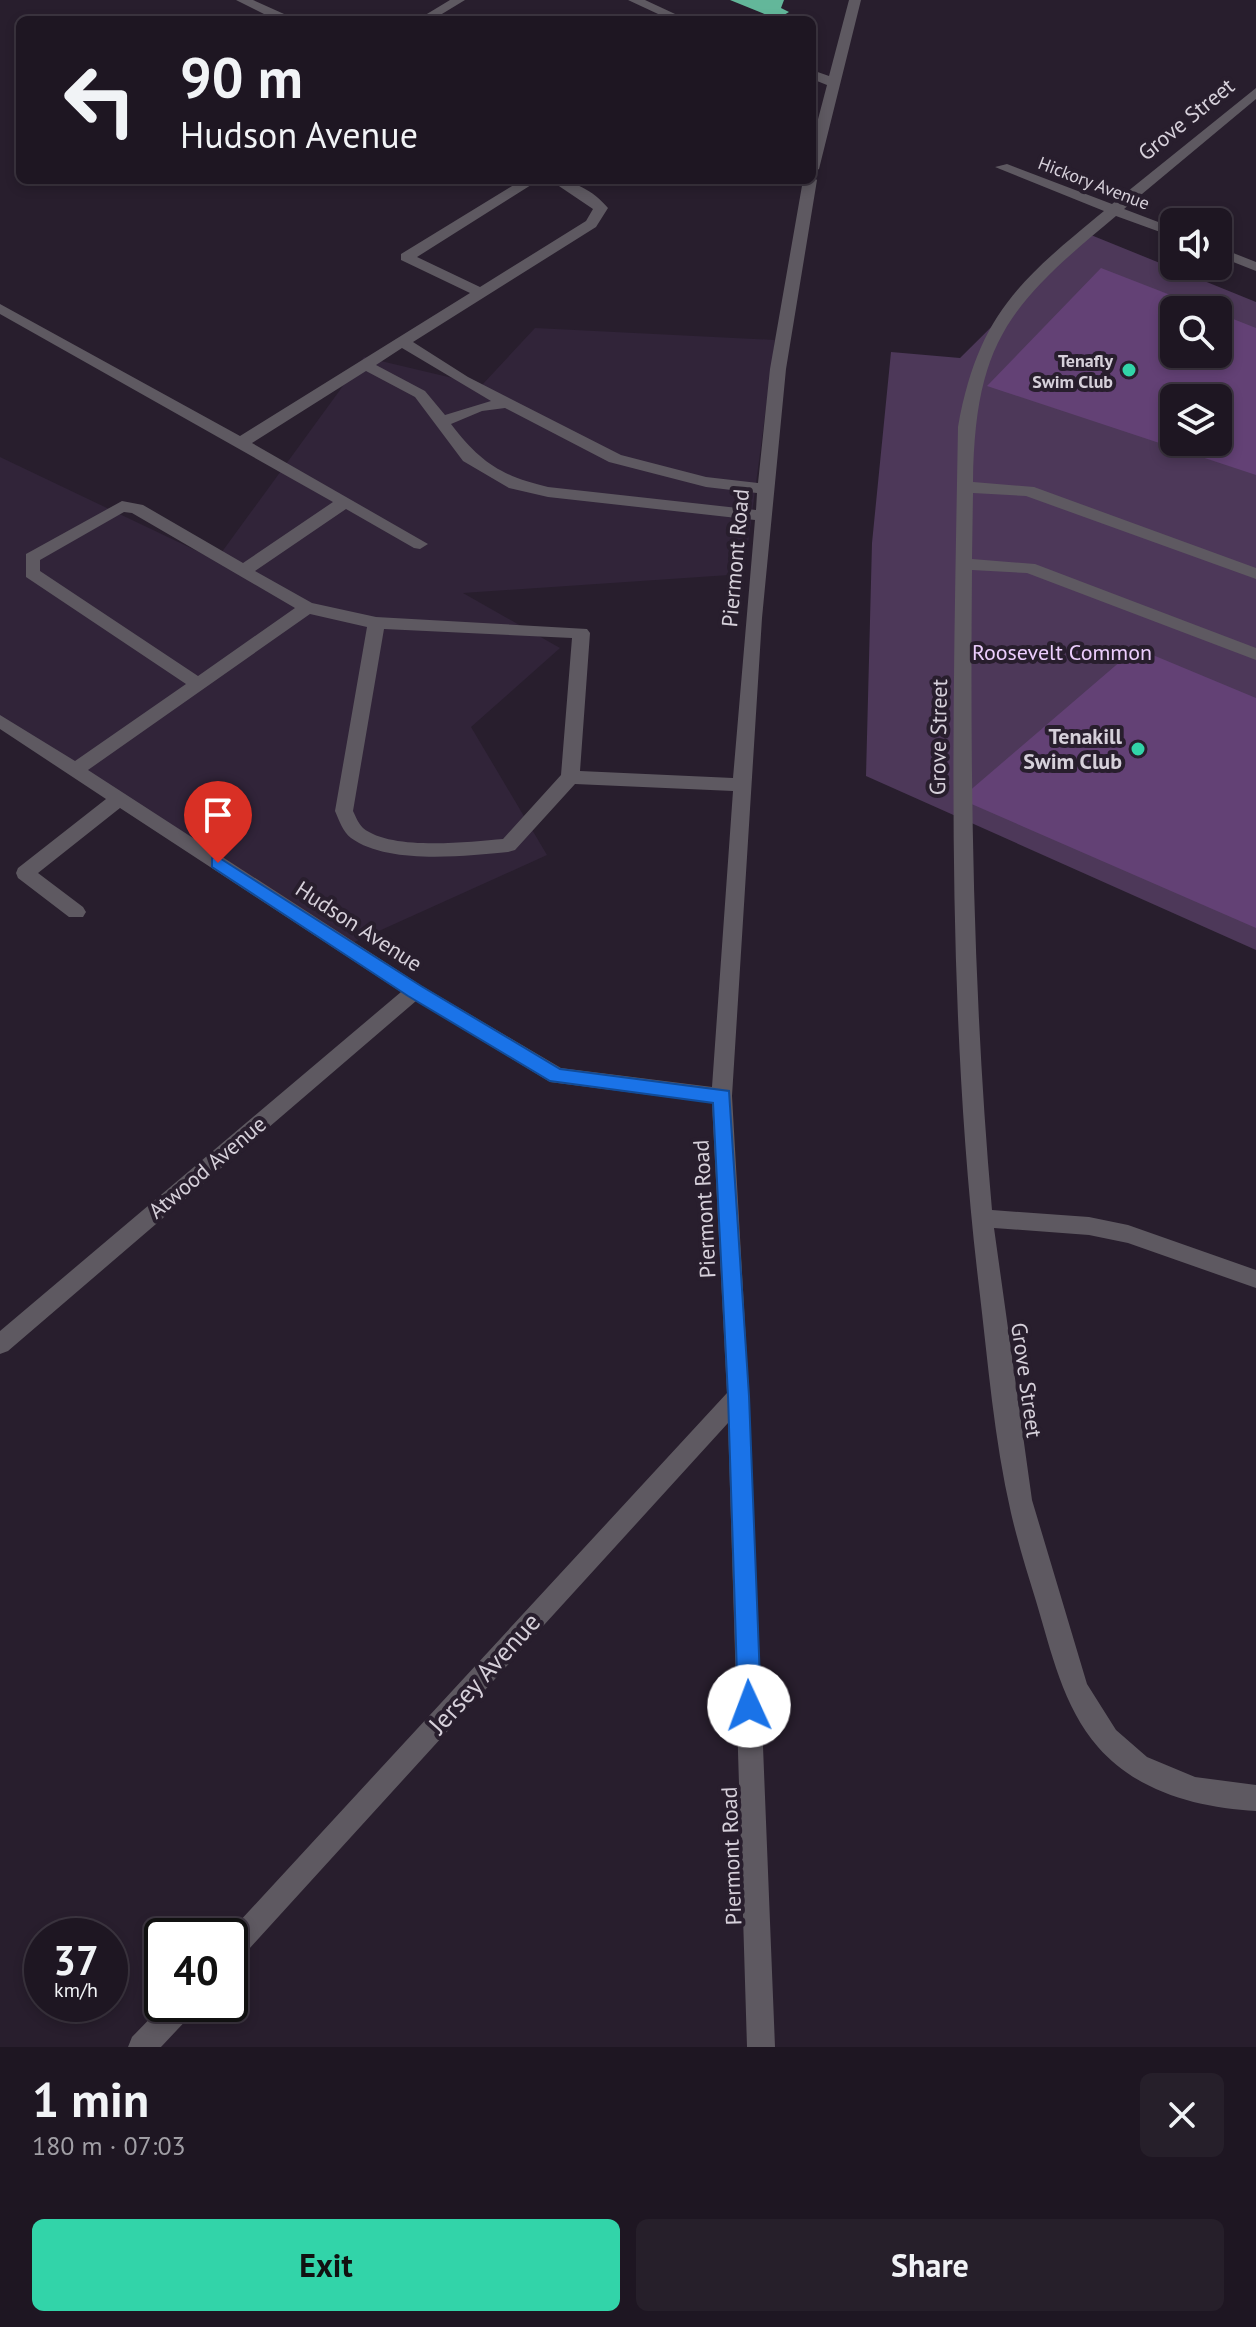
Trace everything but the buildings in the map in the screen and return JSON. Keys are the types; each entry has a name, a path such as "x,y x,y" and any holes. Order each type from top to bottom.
{"street":[{"path":"242,0 282,16"},
{"path":"430,16 459,0"},
{"path":"634,0 672,16"},
{"path":"816,153 855,0"},
{"path":"816,76 834,83"},
{"name":"Grove Street","path":"1256,92 1044,268 1012,304 989,344 974,381 966,427 960,799 966,1007 982,1218 1020,1501 1064,1654 1086,1708 1106,1739 1128,1760 1166,1782 1229,1797 1256,1798"},
{"name":"Hickory Avenue","path":"1002,167 1160,227"},
{"path":"481,293 406,257 525,184"},
{"path":"240,443 591,224 601,208 589,197 565,184"},
{"name":"Piermont Road","path":"761,2047 738,1396 722,1096 763,516 782,340 809,184"},
{"path":"1232,257 1256,267"},
{"path":"0,308 420,544"},
{"path":"403,342 508,403 615,459 706,482 766,489"},
{"path":"365,365 420,394 469,458 515,484 548,492 763,516"},
{"path":"440,423 479,407 508,403"},
{"path":"965,487 1028,491 1256,574"},
{"path":"243,571 345,502"},
{"path":"198,684 32,573 32,558 122,506 137,509 307,608 376,623 581,633 570,777 508,845 468,850 376,843 355,832 344,811 376,623"},
{"path":"964,564 1029,568 1256,654"},
{"path":"75,770 307,608"},
{"name":"Hudson Avenue","path":"0,721 415,991 557,1076 722,1096"},
{"path":"570,777 742,785"},
{"path":"76,912 25,873 119,799"},
{"name":"Atwood Avenue","path":"0,1344 415,991"},
{"path":"982,1218 1089,1226 1128,1234 1256,1279"},
{"name":"Jersey Avenue","path":"248,1931 738,1396"},
{"path":"142,2047 165,2022"}],"shaded area":[{"name":"Tenafly Swim Club","path":"1101,268 1173,296 1160,296 1160,368 1232,368 1232,319 1256,328 1256,475 1199,456 1232,456 1232,384 1160,384 1160,443 987,386"},
{"path":"535,328 775,340 744,574 463,593 560,648 471,727 547,855 339,949 0,722 0,457 216,560 364,357 482,385"},
{"name":"Tenakill Swim Club","path":"1136,648 1256,698 1256,928 960,799"}],"green space":[{"name":"Roosevelt Common","path":"1086,233 1160,263 1160,280 1202,280 1256,302 1256,950 866,776 872,543 891,352 960,358"}],"place":[{"name":"Tenafly Swim Club","path":"1129,370"},
{"name":"Tenakill Swim Club","path":"1138,749"}],"route":[{"path":"218,863 415,991 557,1076 722,1096 738,1396 749,1706"}]}
